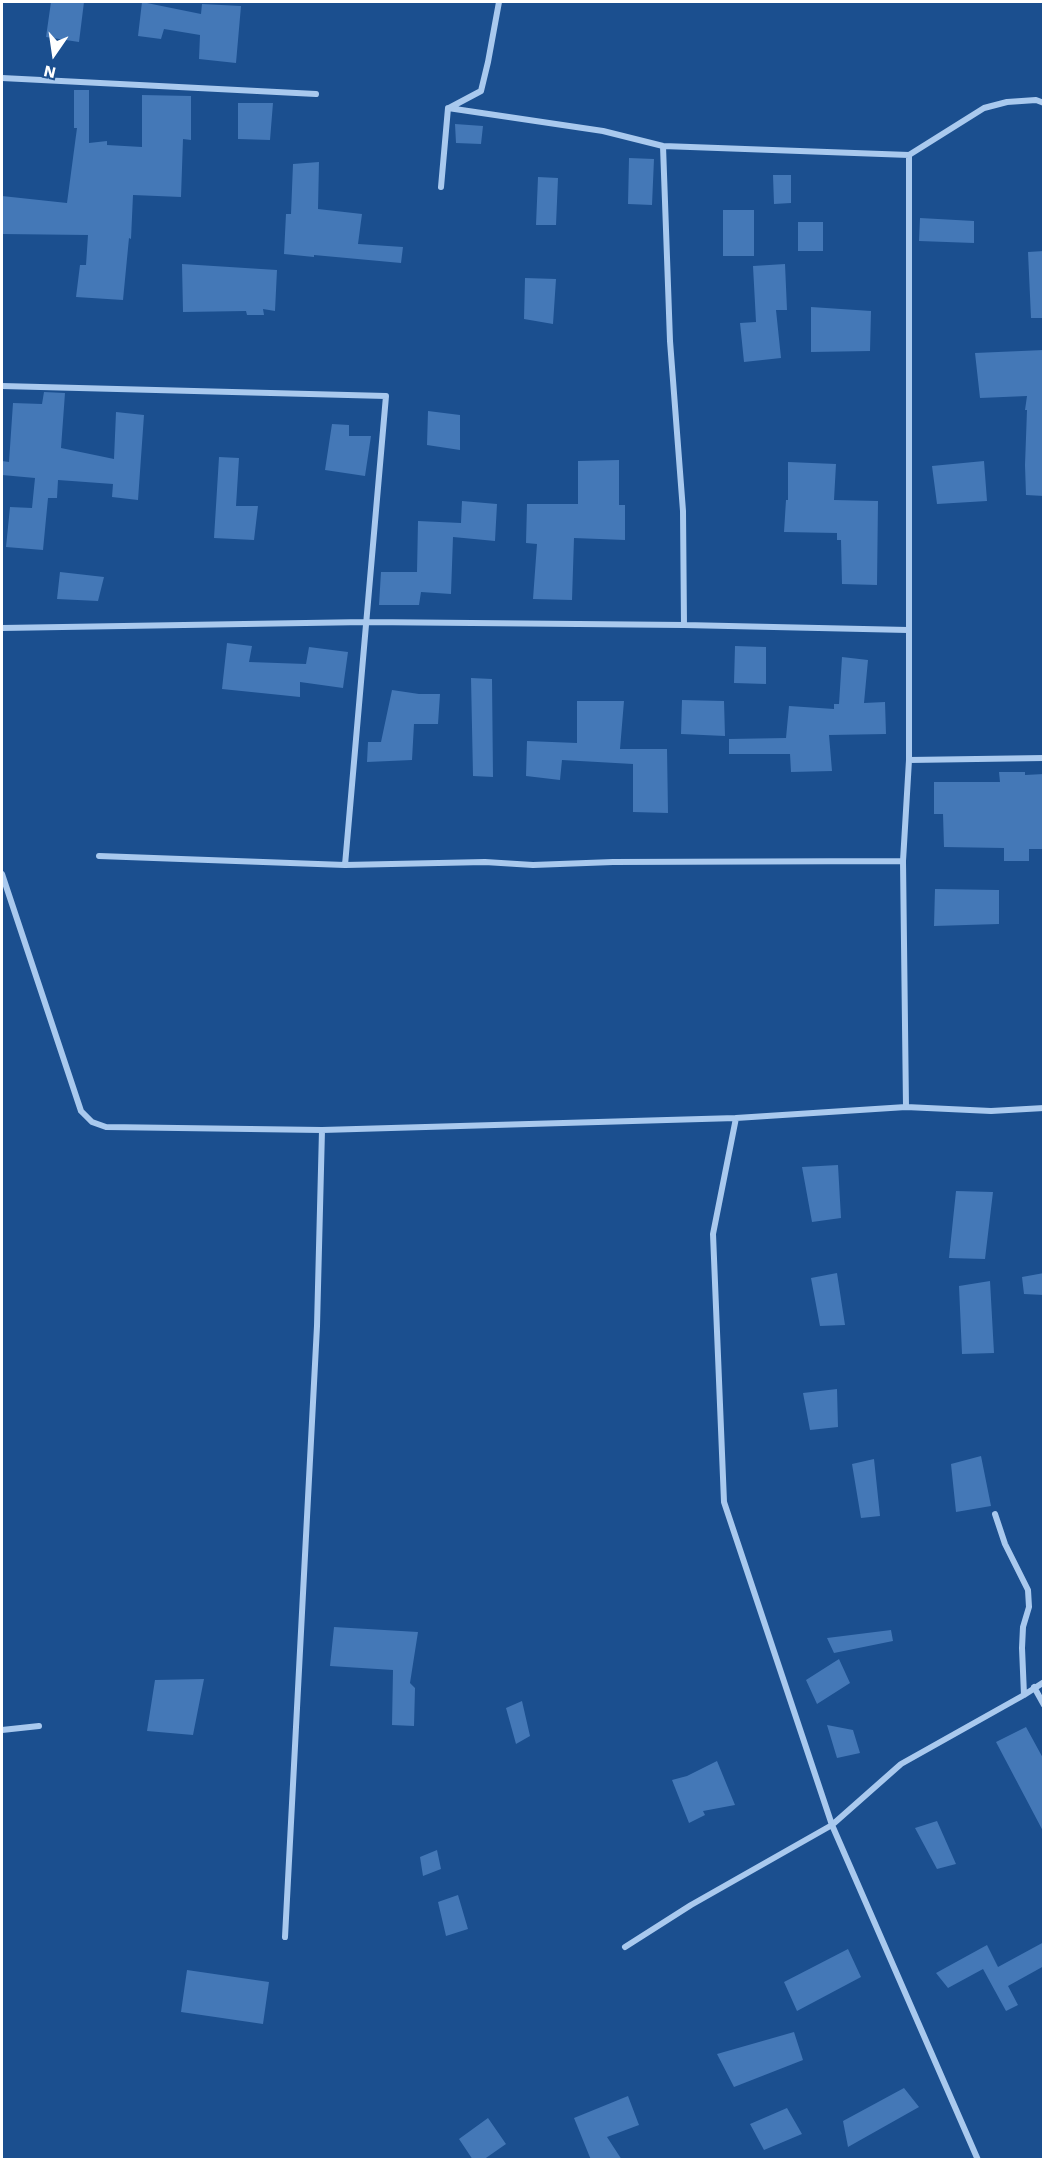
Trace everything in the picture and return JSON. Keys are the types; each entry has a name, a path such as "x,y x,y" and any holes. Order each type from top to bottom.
{"street":[{"path":"448,108 481,92 499,2"},
{"path":"2,78 316,94"},
{"path":"448,108 603,131 663,146 909,155 984,108 1006,102 1036,100 1044,103"},
{"path":"441,187 448,108"},
{"path":"663,146 670,341 684,511 684,625"},
{"path":"906,1107 903,861 909,760 909,155"},
{"path":"2,386 386,396 345,865"},
{"path":"2,628 366,622 908,630"},
{"path":"909,760 1044,758"},
{"path":"99,856 345,865 485,862 533,865 613,862 903,861"},
{"path":"2,874 81,1111 92,1122 106,1127 322,1130 736,1118 906,1107 991,1111 1044,1108"},
{"path":"736,1118 713,1234 724,1502 832,1825 978,2160"},
{"path":"285,1937 317,1326 322,1130"},
{"path":"995,1514 1005,1544 1028,1590 1029,1607 1023,1627 1022,1648 1024,1695"},
{"path":"625,1947 691,1905 832,1825 901,1764 1044,1682"},
{"path":"1034,1687 1044,1706"},
{"path":"2,1730 39,1726"},
{"path":"971,2160 975,2152"}],"building":[{"path":"51,2 84,2 79,42 46,37"},
{"path":"142,2 201,14 202,4 241,6 236,63 199,59 200,35 164,29 161,39 138,36"},
{"path":"74,90 89,90 89,143 107,141 107,145 142,147 142,95 191,96 191,140 183,139 181,197 133,195 131,239 129,238 123,300 76,297 80,265 86,265 88,235 2,234 2,196 67,203 77,128 74,128"},
{"path":"238,103 273,103 270,140 238,139"},
{"path":"455,124 483,126 481,144 456,143"},
{"path":"629,158 654,159 652,205 628,204"},
{"path":"319,162 318,209 362,214 358,244 403,247 401,263 284,254 286,214 291,214 293,164"},
{"path":"773,175 791,175 791,203 774,204"},
{"path":"538,177 558,178 556,225 536,225"},
{"path":"723,210 754,210 754,256 723,256"},
{"path":"920,218 974,221 974,243 919,241"},
{"path":"798,222 823,222 823,251 798,251"},
{"path":"1044,251 1044,318 1031,318 1028,252"},
{"path":"182,264 277,270 275,311 263,309 264,315 247,315 246,311 183,312"},
{"path":"785,264 787,310 776,310 781,358 744,362 740,323 756,322 753,266"},
{"path":"525,278 556,279 553,324 524,319"},
{"path":"811,307 871,311 870,351 811,352"},
{"path":"1044,350 1044,496 1026,495 1027,410 1025,410 1027,396 980,398 975,353"},
{"path":"44,392 65,393 61,448 114,459 116,412 144,415 138,500 112,497 113,484 58,480 57,498 48,498 43,550 6,547 10,507 32,508 35,478 2,475 2,461 9,462 13,403 42,404"},
{"path":"428,411 460,415 460,450 427,445"},
{"path":"332,424 349,425 349,436 371,436 365,476 325,470"},
{"path":"219,457 239,458 236,506 258,506 254,540 214,538"},
{"path":"619,460 619,505 625,505 625,540 574,538 572,600 533,599 537,544 526,543 527,504 578,504 578,461"},
{"path":"984,461 987,501 937,504 932,466"},
{"path":"788,462 836,464 834,500 878,501 877,585 842,584 841,540 837,540 837,533 784,532 786,500 788,500"},
{"path":"462,501 497,504 495,541 453,537 451,594 421,592 419,605 379,605 381,572 417,572 418,521 461,523"},
{"path":"60,572 104,577 98,601 57,599"},
{"path":"227,643 252,646 249,662 306,664 309,647 348,652 343,688 300,682 300,697 222,689"},
{"path":"735,646 766,647 766,684 734,683"},
{"path":"842,657 868,660 864,703 885,702 886,734 829,735 832,771 791,772 790,754 729,754 729,739 786,738 789,706 834,709 834,704 839,704"},
{"path":"471,678 492,679 493,777 473,776"},
{"path":"392,690 440,694 438,724 414,724 412,760 367,762 368,742 381,742"},
{"path":"682,700 724,701 725,736 681,734"},
{"path":"577,701 624,701 620,749 667,749 668,813 633,812 633,764 562,760 560,780 526,776 527,741 577,743"},
{"path":"999,772 1025,772 1025,775 1044,774 1044,849 1029,849 1029,861 1004,861 1004,848 944,847 943,814 934,814 934,782 1000,782"},
{"path":"935,889 999,890 999,924 934,926"},
{"path":"838,1165 841,1218 812,1222 802,1167"},
{"path":"956,1191 993,1192 985,1259 949,1258"},
{"path":"837,1273 845,1325 820,1326 811,1278"},
{"path":"1044,1273 1044,1295 1024,1294 1022,1277"},
{"path":"990,1281 994,1353 962,1354 959,1286"},
{"path":"837,1389 838,1427 810,1430 803,1393"},
{"path":"981,1456 991,1506 956,1512 951,1464"},
{"path":"874,1459 880,1516 861,1518 852,1464"},
{"path":"334,1627 418,1632 410,1683 415,1688 414,1726 392,1725 393,1670 330,1666"},
{"path":"891,1630 893,1641 834,1653 827,1638"},
{"path":"839,1659 850,1683 817,1704 806,1680"},
{"path":"204,1679 193,1735 147,1731 155,1680"},
{"path":"522,1701 530,1736 516,1744 506,1708"},
{"path":"827,1725 853,1730 860,1753 837,1758"},
{"path":"1026,1727 1044,1760 1044,1833 996,1742"},
{"path":"717,1761 735,1805 703,1811 705,1815 689,1823 672,1780 687,1776"},
{"path":"937,1821 956,1864 937,1869 915,1828"},
{"path":"437,1850 441,1869 423,1876 420,1857"},
{"path":"458,1895 468,1929 446,1936 438,1902"},
{"path":"1044,1942 1044,1966 1008,1986 1018,2005 1006,2011 983,1969 948,1988 936,1973 987,1945 998,1967"},
{"path":"848,1949 861,1977 797,2011 784,1982"},
{"path":"187,1970 269,1982 263,2024 181,2012"},
{"path":"794,2032 803,2060 734,2087 717,2054"},
{"path":"904,2088 919,2107 848,2147 843,2121"},
{"path":"628,2096 639,2125 607,2137 622,2160 591,2160 574,2118"},
{"path":"787,2108 802,2134 764,2150 750,2124"},
{"path":"488,2118 506,2144 483,2160 473,2160 459,2139"}]}
